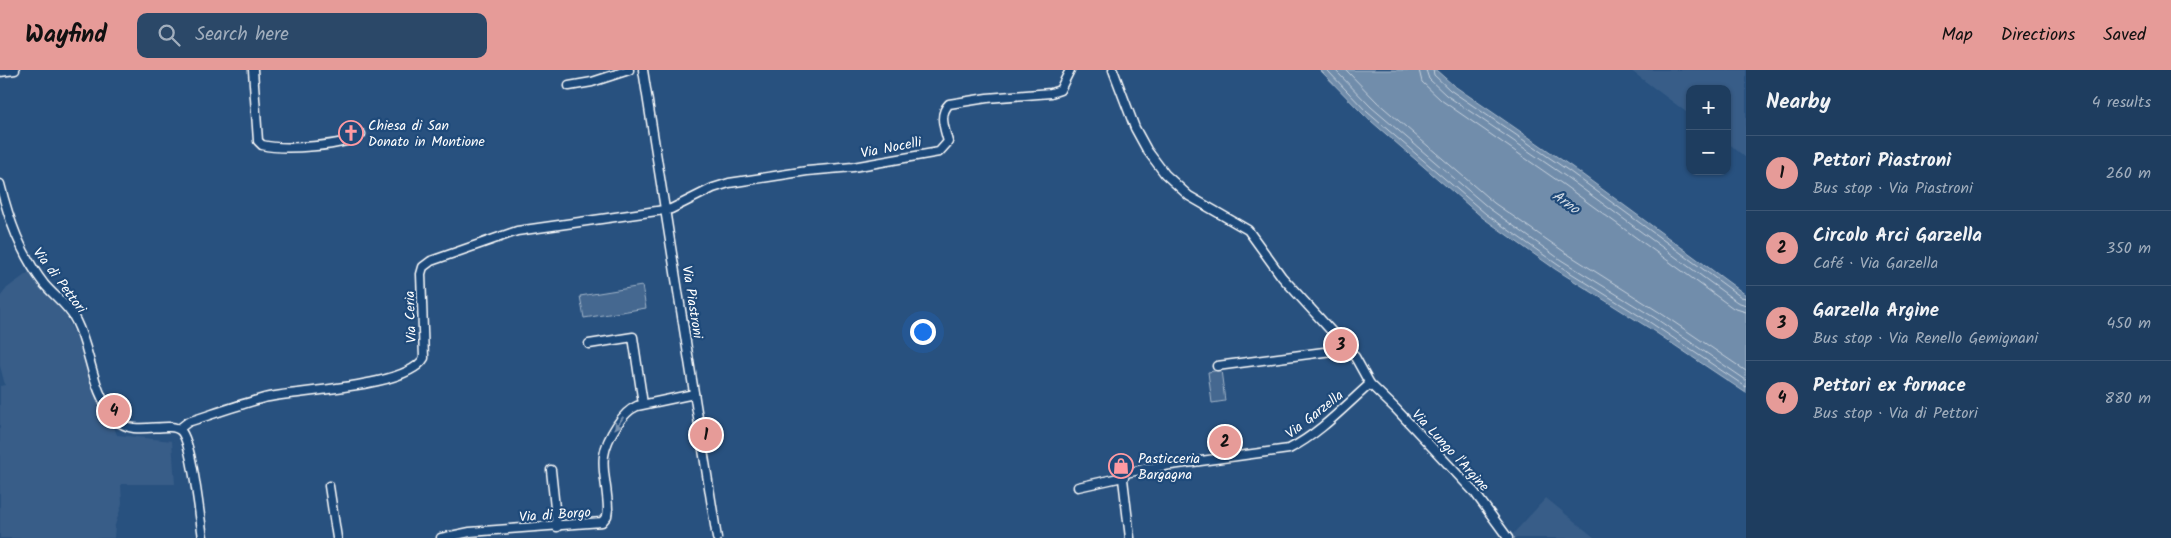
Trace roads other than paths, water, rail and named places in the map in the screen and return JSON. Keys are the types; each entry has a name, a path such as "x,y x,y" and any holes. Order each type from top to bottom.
{"street":[{"path":"0,72 15,70"},
{"path":"253,70 258,141 262,145 279,148 310,146 348,141 361,134"},
{"path":"569,86 592,82 629,70"},
{"name":"Via Piastroni","path":"642,70 717,538"},
{"name":"Via Nocelli","path":"665,210 680,206 713,188 729,183 807,170 854,167 939,152 948,142 942,118 943,112 949,104 987,98 1051,93 1060,90 1070,70"},
{"name":"Via Lungo l'Argine","path":"1114,70 1135,128 1147,150 1165,174 1189,196 1248,230 1282,277 1347,348 1370,384 1475,493 1508,538"},
{"name":"Via di Pettori","path":"0,184 8,216 22,251 46,286 73,314 78,324 96,382 113,416 122,424 135,428 172,427 179,429"},
{"name":"Via Ceria","path":"179,429 188,422 264,398 293,392 363,384 415,368 424,358 421,274 422,268 431,261 517,231 665,210"},
{"path":"0,222 8,216"},
{"path":"589,344 633,337 643,404"},
{"path":"1217,366 1347,348"},
{"name":"Via Garzella","path":"1078,487 1123,477 1128,472 1149,468 1289,449 1328,421 1370,384"},
{"name":"Via di Borgo","path":"442,538 470,532 597,524 605,519 608,501 603,460 604,450 610,435 625,414 632,408 643,404 694,394"},
{"path":"179,429 186,442 203,538"},
{"path":"551,470 557,527"},
{"path":"1123,477 1130,538"},
{"path":"328,486 338,538"}],"water":[{"name":"Arno","path":"1320,70 1436,70 1453,85 1572,167 1746,295 1746,393 1649,328 1555,269 1483,218 1364,115"}],"place":[{"name":"Chiesa di San Donato in Montione","path":"351,133"},
{"name":"Garzella Argine","path":"1341,345"},
{"name":"Pettori ex fornace","path":"114,411"},
{"name":"Pettori Piastroni","path":"706,435"},
{"name":"Circolo Arci Garzella","path":"1225,442"},
{"name":"Pasticceria Bargagna","path":"1121,466"}]}
